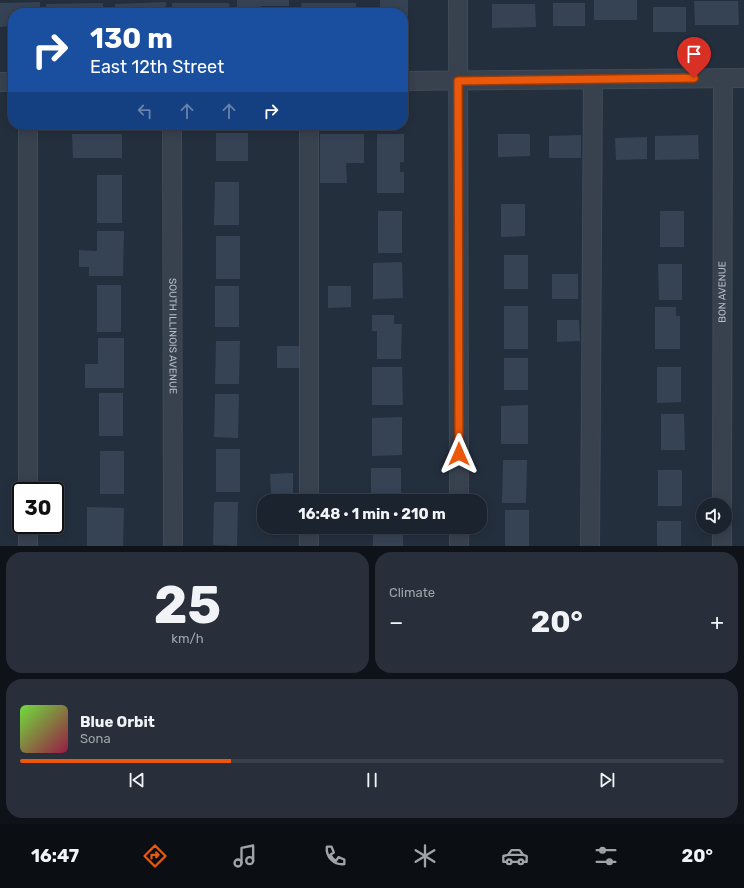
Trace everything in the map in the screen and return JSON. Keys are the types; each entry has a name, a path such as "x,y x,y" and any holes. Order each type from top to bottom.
{"street":[{"path":"458,0 459,494"},
{"name":"BON AVENUE","path":"722,498 723,78"},
{"path":"408,81 744,78"},
{"path":"590,546 593,79"},
{"path":"28,130 28,482"},
{"name":"SOUTH ILLINOIS AVENUE","path":"172,130 173,546"},
{"path":"308,494 309,130"},
{"path":"28,534 28,546"},
{"path":"308,534 308,546"},
{"path":"459,534 459,546"},
{"path":"722,534 722,546"}],"building":[{"path":"237,0 289,0 289,6 237,8"},
{"path":"380,0 408,0 408,8 380,8"},
{"path":"594,0 637,0 637,20 594,20"},
{"path":"694,1 738,1 739,25 695,25"},
{"path":"40,2 40,8 8,8 8,26 0,27 0,3"},
{"path":"166,2 167,8 115,8 115,4"},
{"path":"103,3 103,8 46,8 46,4"},
{"path":"172,3 229,3 230,8 172,8"},
{"path":"301,3 356,3 356,8 302,8"},
{"path":"553,3 585,3 585,26 553,26"},
{"path":"492,4 535,4 536,27 492,28"},
{"path":"653,7 686,7 686,32 653,32"},
{"path":"216,133 248,133 248,161 216,161"},
{"path":"72,134 122,134 122,158 73,158"},
{"path":"320,134 364,134 364,163 346,163 347,183 320,183"},
{"path":"377,134 404,134 404,162 400,162 400,172 404,172 404,193 377,193"},
{"path":"498,134 530,134 530,156 498,157"},
{"path":"581,135 581,158 549,158 549,136"},
{"path":"698,135 699,159 655,160 655,136"},
{"path":"647,137 647,159 616,160 615,138"},
{"path":"97,175 122,175 122,223 97,223"},
{"path":"215,182 239,182 239,225 214,225"},
{"path":"501,204 525,204 525,236 501,237"},
{"path":"378,211 402,211 402,253 378,253"},
{"path":"660,211 684,211 684,247 660,247"},
{"path":"97,231 124,231 123,276 89,276 89,267 79,267 79,250 97,251"},
{"path":"216,236 240,236 240,279 216,279"},
{"path":"504,255 528,255 528,289 504,289"},
{"path":"402,262 403,298 373,299 373,263"},
{"path":"658,264 682,264 682,300 659,300"},
{"path":"552,274 578,274 578,299 552,299"},
{"path":"97,285 121,285 121,332 97,332"},
{"path":"215,286 239,286 239,327 215,327"},
{"path":"328,286 351,286 351,307 328,308"},
{"path":"504,306 528,306 528,349 504,349"},
{"path":"655,307 676,307 676,316 680,316 680,349 655,349"},
{"path":"372,315 394,315 394,324 402,324 401,359 377,359 377,331 372,331"},
{"path":"557,320 579,320 580,341 557,342"},
{"path":"98,338 124,338 124,388 85,388 85,364 98,364"},
{"path":"216,341 240,341 239,384 215,384"},
{"path":"277,346 300,346 300,368 277,368"},
{"path":"504,358 528,358 528,390 504,390"},
{"path":"372,367 402,367 403,405 372,405"},
{"path":"657,367 681,367 681,402 657,403"},
{"path":"99,393 123,393 123,436 99,436"},
{"path":"215,394 239,394 238,438 214,437"},
{"path":"528,405 528,444 501,444 501,406"},
{"path":"661,414 684,414 685,450 661,450"},
{"path":"402,417 402,455 372,456 372,418"},
{"path":"216,449 240,449 240,492 216,492"},
{"path":"100,451 124,451 124,494 100,494"},
{"path":"503,460 527,460 526,503 502,503"},
{"path":"371,468 401,468 401,494 371,494"},
{"path":"658,470 682,470 682,506 658,506"},
{"path":"293,473 293,494 271,494 270,474"},
{"path":"214,502 238,502 237,546 213,545"},
{"path":"87,507 124,508 123,546 87,546"},
{"path":"505,510 529,510 529,546 505,546"},
{"path":"657,521 681,521 681,546 657,546"},
{"path":"373,534 403,534 403,546 373,546"}],"route":[{"path":"459,454 458,81 694,78"}]}
